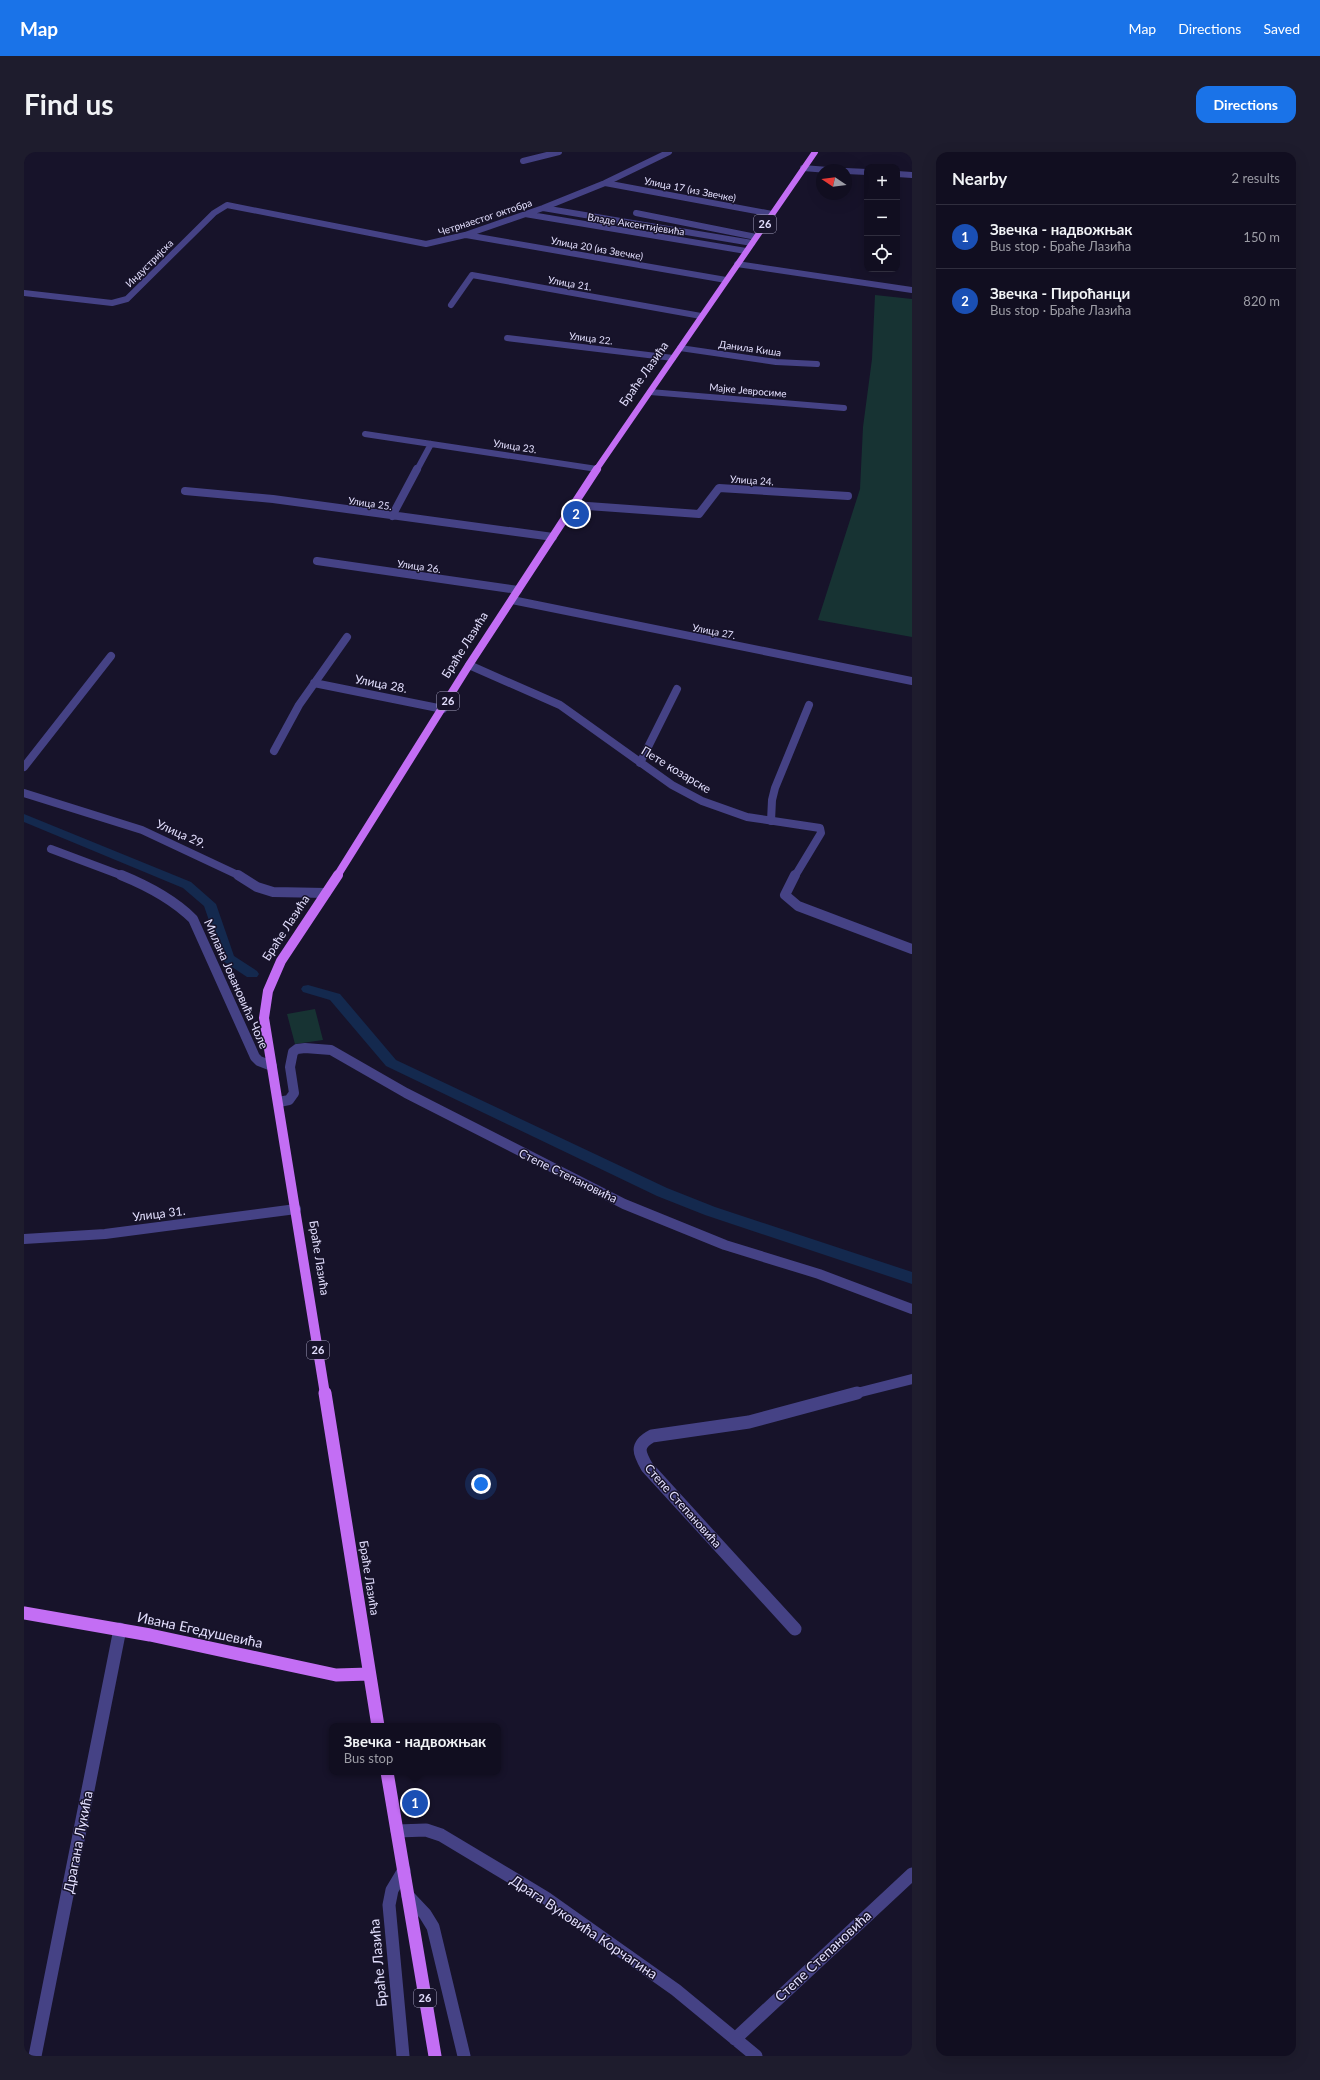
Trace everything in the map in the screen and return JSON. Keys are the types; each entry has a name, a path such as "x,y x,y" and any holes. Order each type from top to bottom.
{"main road":[{"name":"26","path":"726,280 814,152"},
{"name":"Браће Лазића","path":"377,1723 279,1102 264,1018 268,991 281,961 326,893 518,590 597,469 726,280"},
{"name":"Ивана Егедушевића","path":"24,1613 120,1629 336,1675 347,1676 369,1674"},
{"name":"26","path":"388,1775 435,2056"}],"street":[{"path":"523,161 559,152"},
{"name":"Четрнаестог октобра","path":"226,205 417,244 434,243 543,208 605,183 669,152"},
{"path":"803,168 816,169"},
{"path":"852,171 864,172"},
{"path":"900,174 912,175"},
{"name":"Улица 17 (из Звечке)","path":"605,183 772,214"},
{"name":"Индустријска","path":"24,293 112,303 127,299 214,213 226,205"},
{"path":"543,208 752,243"},
{"path":"636,213 756,237"},
{"name":"Владе Аксентијевића","path":"523,214 746,251"},
{"name":"Улица 20 (из Звечке)","path":"465,234 726,280"},
{"path":"737,264 912,290"},
{"name":"Улица 21.","path":"451,305 472,275 701,316"},
{"name":"Улица 22.","path":"507,338 673,358"},
{"name":"Данила Киша","path":"680,348 776,362 817,364"},
{"name":"Мајке Јевросиме","path":"650,392 844,408"},
{"name":"Улица 23.","path":"365,434 597,469"},
{"path":"392,516 431,444"},
{"name":"Улица 24.","path":"574,504 699,514 705,511 711,494 719,488 848,496"},
{"name":"Улица 25.","path":"185,491 273,500 553,537"},
{"name":"Улица 26.","path":"317,561 518,590"},
{"name":"Улица 27.","path":"512,600 912,681"},
{"path":"274,751 299,705 347,637"},
{"path":"24,767 111,656"},
{"name":"Пете козарске","path":"470,665 560,705 672,785 702,801 747,817 813,825 821,830 821,833 786,890 785,895 789,900 798,906 912,948"},
{"name":"Улица 28.","path":"314,683 443,709"},
{"path":"640,763 677,689"},
{"path":"771,821 772,800 775,788 809,705"},
{"name":"Улица 29.","path":"24,793 142,830 218,864 257,887 273,892 326,893"},
{"name":"Милана Јовановића Чоле","path":"51,849 111,872 155,892 173,901 188,913 199,927 207,952 255,1057 259,1061 272,1066"},
{"name":"Степе Степановића","path":"279,1102 289,1100 294,1094 290,1060 293,1052 298,1049 305,1048 332,1050 406,1093 624,1204 725,1245 819,1274 912,1309"},
{"name":"Улица 31.","path":"24,1238 105,1234 296,1209"},
{"name":"Степе Степановића","path":"795,1628 647,1467 639,1453 641,1445 646,1439 652,1436 749,1422 912,1379"},
{"name":"Драгана Лукића","path":"35,2056 120,1629"},
{"name":"Драга Вуковића Корчагина","path":"397,1831 426,1830 441,1835 546,1898 676,1990 756,2056"},
{"name":"Браће Лазића","path":"403,2056 390,1930 389,1905 392,1890 404,1870"},
{"name":"Степе Степановића","path":"735,2039 912,1874"},
{"path":"408,1896 426,1914 433,1927 464,2056"}],"green space":[{"path":"875,295 912,299 912,637 818,620 860,489 863,427 872,359"},
{"path":"315,1009 323,1040 295,1044 287,1014"}],"waterway":[{"path":"24,818 187,885 210,904 228,958 252,974"},
{"path":"308,989 335,997 391,1063 662,1192 710,1211 912,1278"}],"place":[{"name":"Звечка - Пироћанци","path":"576,514"},
{"name":"Звечка - надвожњак","path":"415,1803"}]}
